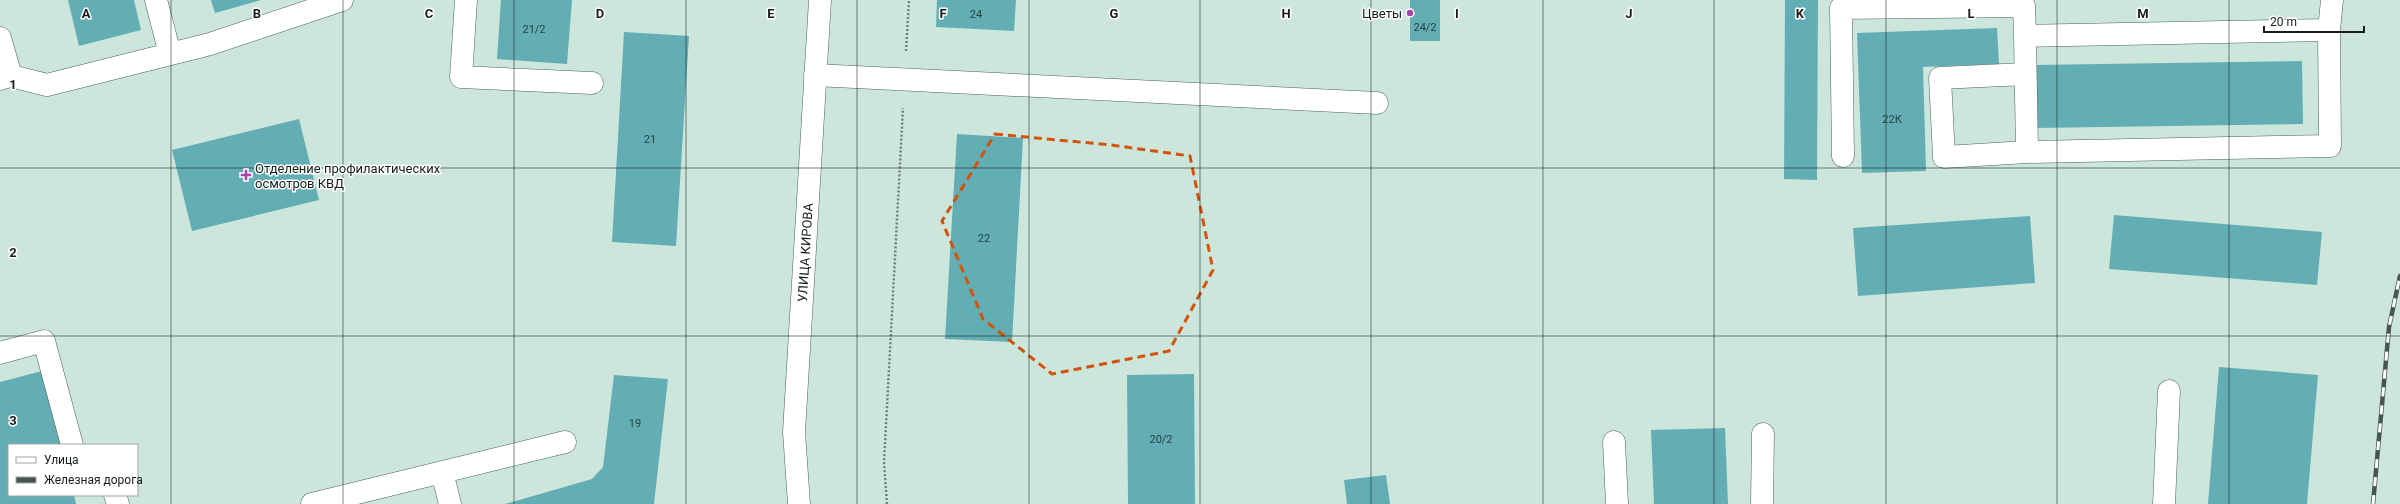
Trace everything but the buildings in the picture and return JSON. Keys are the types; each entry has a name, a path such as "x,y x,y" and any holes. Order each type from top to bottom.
{"main road":[{"path":"156,0 170,54"},
{"path":"0,38 5,78 47,85 210,44 342,0"},
{"path":"466,0 462,78 592,83"},
{"name":"УЛИЦА КИРОВА","path":"799,504 794,432 820,0"},
{"path":"2025,74 1940,78 1944,156 2027,152 2330,146 2329,30 2332,0"},
{"path":"1843,156 1841,8 2024,6 2027,152"},
{"path":"2025,36 2329,30"},
{"path":"815,75 1377,103"},
{"path":"0,353 44,341 72,444"},
{"path":"2164,504 2169,391"},
{"path":"1762,504 1763,434"},
{"path":"312,504 565,442"},
{"path":"1614,442 1617,504"},
{"path":"442,472 450,504"}],"path":[{"path":"887,504 884,462 909,0"}],"highlighted area":[{"path":"995,134 1111,145 1190,156 1213,270 1169,351 1052,374 983,319 942,221"}],"railway":[{"path":"2373,504 2389,327 2400,276"}],"place":[{"name":"Цветы","path":"1410,13"},
{"name":"Отделение профилактических осмотров КВД","path":"246,175"}]}
